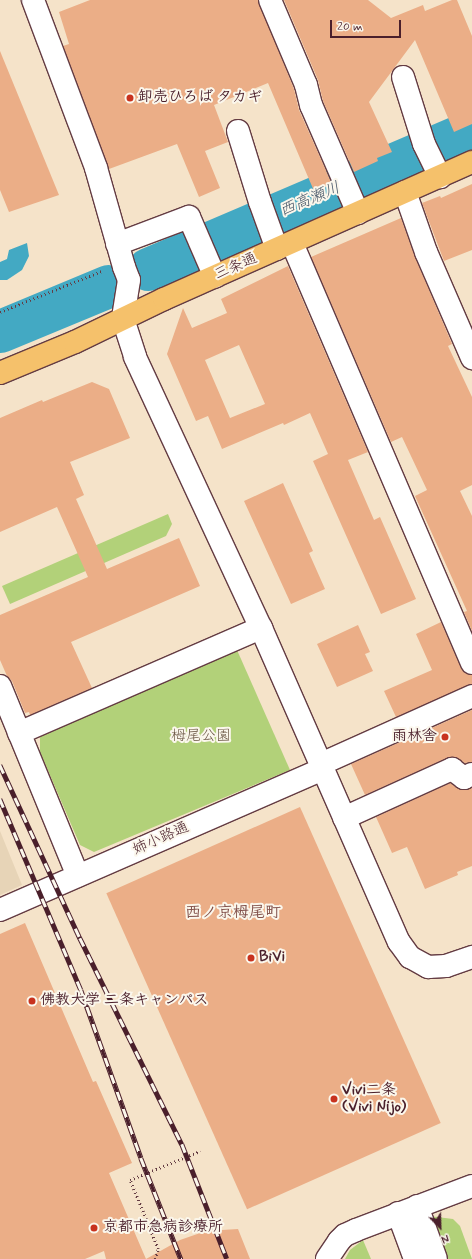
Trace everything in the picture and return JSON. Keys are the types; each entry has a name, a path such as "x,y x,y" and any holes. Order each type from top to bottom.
{"main road":[{"name":"三条通","path":"0,373 472,162"}],"street":[{"path":"33,0 96,168 117,244 129,280 123,319 136,357 261,628 399,942 410,957 428,967 446,966 472,957"},
{"path":"270,0 306,85 311,105 345,187 358,213"},
{"path":"403,77 426,149 440,177"},
{"path":"238,131 269,227 285,246 472,663"},
{"path":"405,192 426,252 472,358"},
{"path":"117,244 189,217 215,277"},
{"path":"19,733 261,628"},
{"path":"0,686 78,876"},
{"name":"姉小路通","path":"2,904 78,876 322,767 472,696"},
{"path":"344,818 452,769 464,778 472,774"},
{"path":"327,1259 331,1251 345,1235 472,1186"},
{"path":"407,1210 415,1259"},
{"path":"407,1210 436,1259"}],"path":[{"path":"0,312 108,269"},
{"path":"155,1259 158,1249 130,1180 200,1151"}],"shaded area":[{"path":"0,831 22,885 0,895"}],"green space":[{"path":"168,514 172,524 166,536 10,604 2,586"},
{"name":"栂尾公園","path":"237,650 290,770 94,852 80,845 40,752 40,737"},
{"path":"429,1216 453,1219 460,1226 472,1259 445,1259"},
{"path":"363,1240 371,1259 345,1259 350,1250"}],"water":[{"path":"27,243 29,256 22,270 7,280 0,280 0,262 7,259 9,250"}],"building":[{"path":"90,0 258,0 294,89 299,110 332,184 314,191 268,83 214,105 228,142 205,151 220,188 199,197 177,144 109,169 63,46 69,44 59,12"},
{"path":"284,0 368,0 391,18 423,5 425,11 452,0 457,0 472,36 472,124 454,132 415,40 369,102 392,152 377,158 378,161 354,172 323,101 318,80"},
{"path":"0,51 59,195 9,212 0,190"},
{"path":"472,184 472,250 444,261 422,203 440,196 441,198"},
{"path":"401,218 415,257 452,344 448,346 472,397 472,485 460,491 472,516 472,631 464,612 467,611 415,496 427,490 402,437 391,442 311,257"},
{"path":"288,266 368,452 348,460 374,520 380,517 416,599 381,614 313,461 328,454 310,413 284,425 283,423 222,449 208,416 196,421 167,354 183,308 192,328 227,313 221,299","holes":["239,345 265,404 230,418 205,360"]},
{"path":"92,382 109,389 130,438 70,462 84,495 76,499 107,569 179,538 200,586 71,642 92,688 30,715 29,712 25,713 12,681 7,676 0,660 0,615 88,577 57,507 0,532 0,418 42,400 43,402"},
{"path":"283,483 313,551 309,553 325,589 291,604 244,501"},
{"path":"441,622 461,668 465,673 472,675 472,684 396,717 384,691 432,670 416,634"},
{"path":"358,625 370,652 365,654 373,671 337,687 317,644"},
{"path":"472,710 472,762 465,763 454,757 447,758 365,795 351,764"},
{"path":"450,783 462,790 472,788 472,866 457,872 458,875 425,889 407,847 392,853 376,817"},
{"name":"BiVi","path":"300,807 441,1123 247,1209 106,893"},
{"path":"25,923 93,1082 96,1081 132,1163 109,1173 146,1259 106,1259 104,1251 85,1259 0,1259 0,934"},
{"path":"238,1229 250,1259 146,1259 180,1240 206,1231"}],"waterway":[{"name":"西高瀬川","path":"148,269 472,131"},
{"name":"西高瀬川","path":"0,331 108,286"}],"railway":[{"path":"0,765 80,938 182,1144 227,1259"},
{"path":"0,799 81,990 141,1158 181,1259"}],"place":[{"name":"卸売ひろば タカギ","path":"130,98"},
{"name":"雨林舎","path":"445,737"},
{"name":"BiVi","path":"251,958"},
{"name":"佛教大学 二条キャンパス","path":"32,1001"},
{"name":"Vivi二条 (Vivi Nijo)","path":"334,1099"},
{"name":"京都市急病診療所","path":"94,1228"}],"district":[{"name":"西ノ京栂尾町","path":"233,913"}]}
